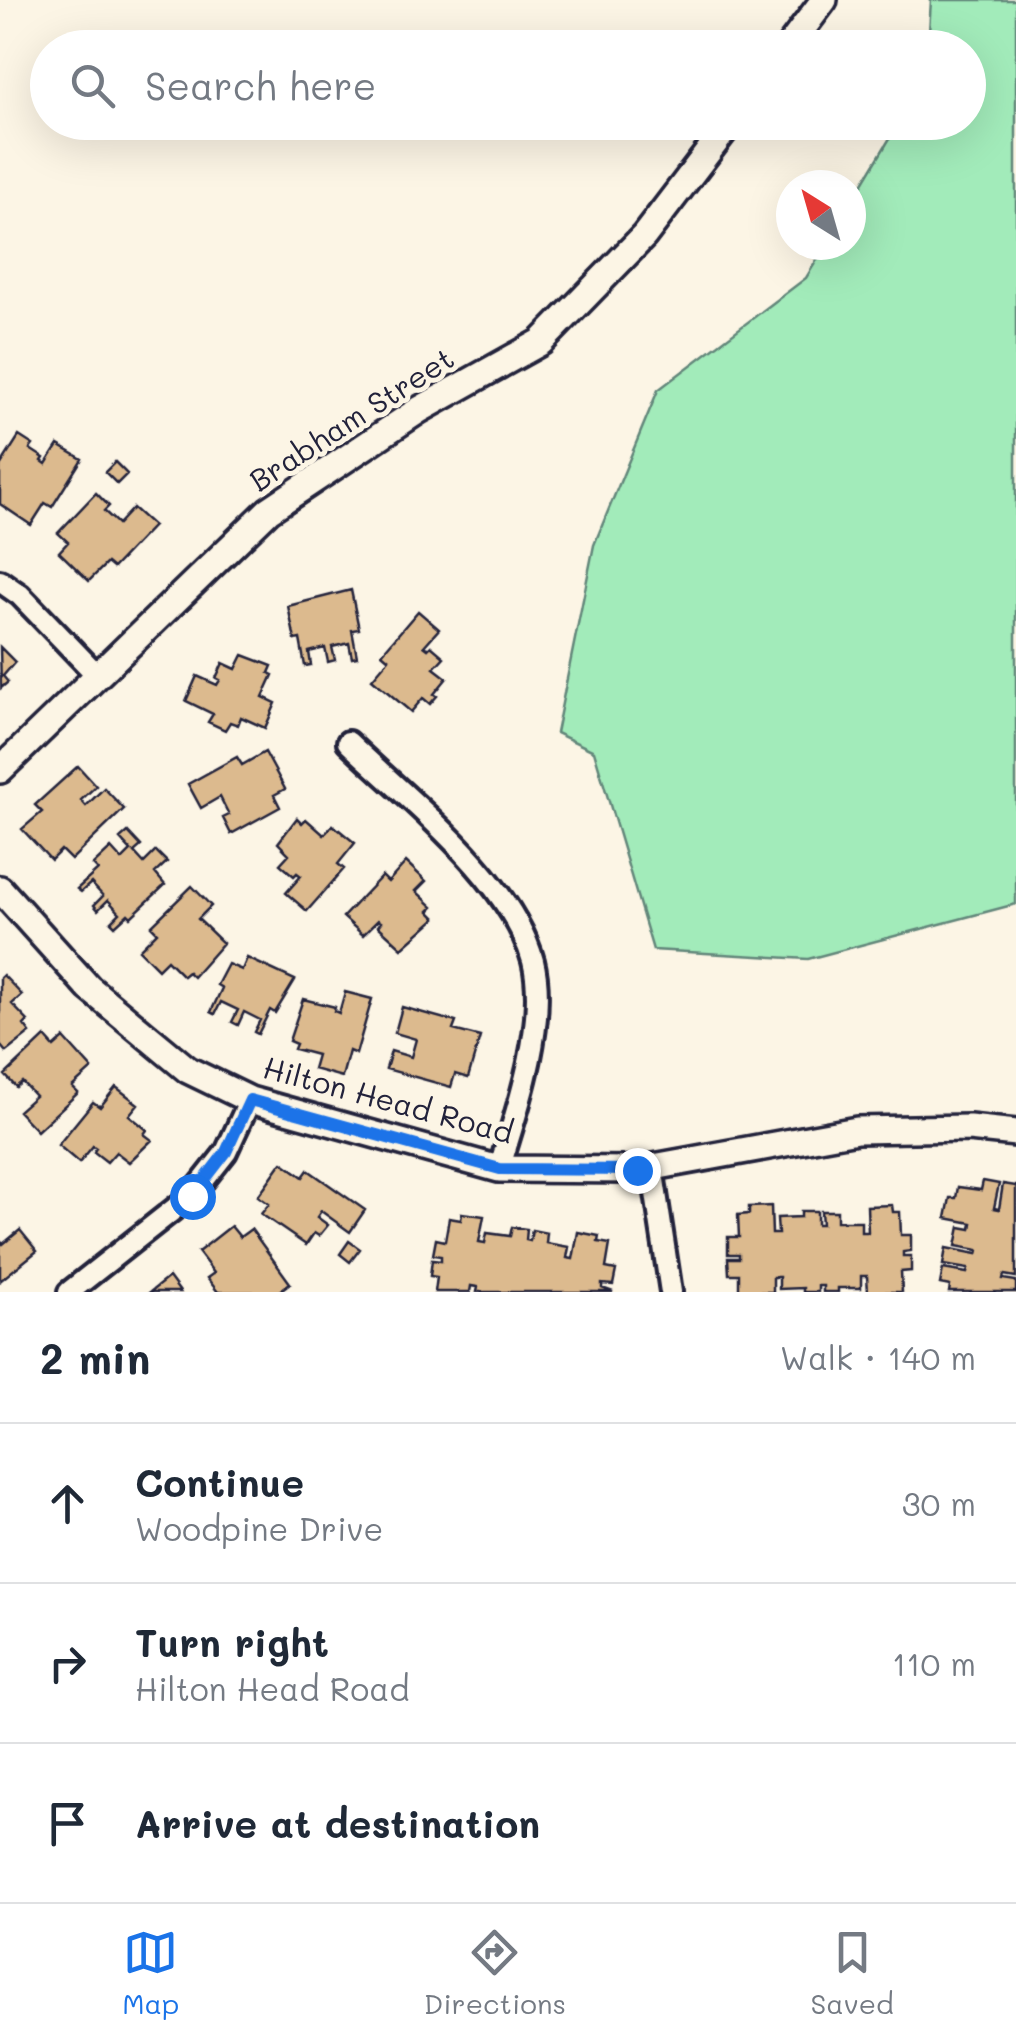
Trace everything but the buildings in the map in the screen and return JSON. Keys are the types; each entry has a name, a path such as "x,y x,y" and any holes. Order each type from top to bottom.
{"street":[{"path":"802,30 824,0"},
{"name":"Brabham Street","path":"0,770 270,510 419,410 540,342 644,236 716,140"},
{"path":"0,580 20,594 98,676"},
{"path":"348,742 482,872 506,903 532,960 536,996 528,1074 500,1169"},
{"name":"Hilton Head Road","path":"0,888 89,988 188,1070 250,1100 500,1169 637,1170 858,1130 969,1128 1016,1133"},
{"path":"69,1292 192,1196 226,1152 250,1100"},
{"path":"652,1167 671,1292"}],"green space":[{"path":"931,0 1016,0 1016,904 808,959 653,950 594,751 556,733 594,545 658,390 806,278 817,260 866,260 866,178 889,140 986,140 986,30 929,30"}],"route":[{"path":"192,1196 226,1152 250,1100 500,1169 637,1170"}]}
